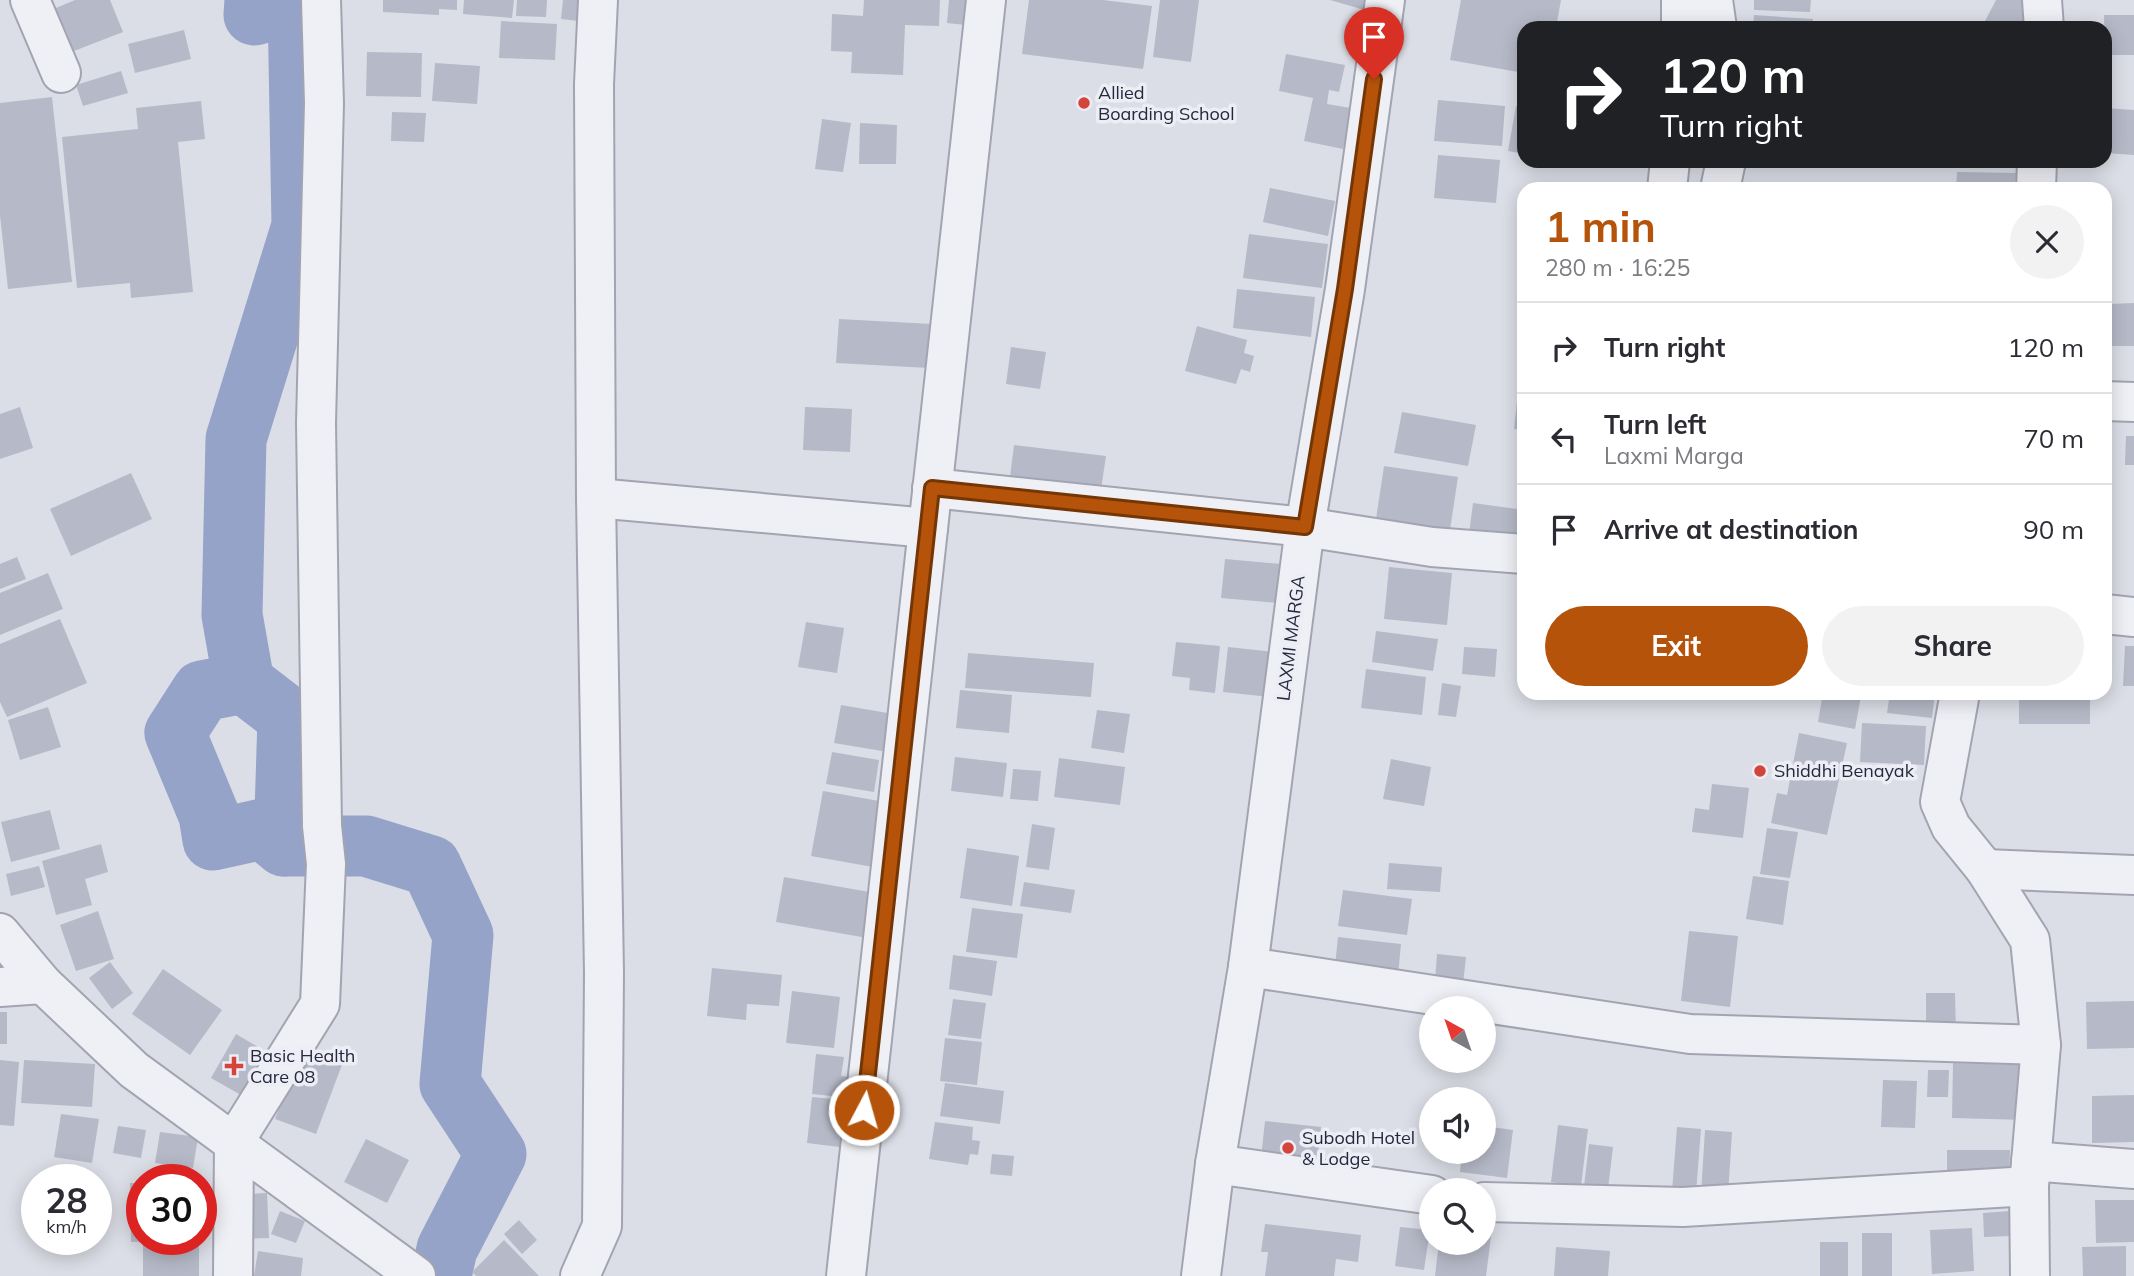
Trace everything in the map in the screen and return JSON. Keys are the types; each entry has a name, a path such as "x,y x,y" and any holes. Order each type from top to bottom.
{"street":[{"path":"30,0 61,74"},
{"path":"233,1276 234,1142 320,1004 326,864 322,826 316,423 324,103 321,0"},
{"path":"580,1276 602,1226 604,973 596,498 594,84 598,0"},
{"path":"846,1276 986,0"},
{"name":"LAXMI MARGA","path":"1201,1276 1214,1164 1248,967 1305,527 1345,289 1385,0"},
{"path":"1681,0 1681,21"},
{"path":"1713,0 1716,21"},
{"path":"2042,0 2044,21"},
{"path":"2112,401 2134,402"},
{"path":"932,488 1305,527 1432,547 1517,553"},
{"path":"596,498 928,528"},
{"path":"2112,615 2134,617"},
{"path":"1959,700 1940,802 1951,827 1985,869 2030,940 2041,1045 2030,1173 2030,1276"},
{"path":"1985,869 2134,875"},
{"path":"0,933 43,984 134,1070 416,1276"},
{"path":"1248,967 1690,1034 2041,1045"},
{"path":"0,988 43,984"},
{"path":"1214,1164 1419,1193"},
{"path":"1496,1202 1683,1207 2030,1173 2134,1169"}],"building":[{"path":"75,0 110,0 123,32 74,51 56,8"},
{"path":"383,0 457,0 457,10 439,9 439,15 383,12"},
{"path":"464,0 514,0 512,18 463,14"},
{"path":"517,0 547,0 546,17 516,16"},
{"path":"563,0 590,0 587,22 561,19"},
{"path":"864,0 940,0 939,26 905,25 903,75 851,73 852,52 831,51 832,14 863,16"},
{"path":"949,0 977,0 975,26 947,23"},
{"path":"1029,0 1103,0 1152,6 1143,69 1022,54"},
{"path":"1160,0 1199,0 1191,62 1153,57"},
{"path":"1330,0 1371,0 1368,11"},
{"path":"1461,0 1561,0 1557,21 1517,21 1517,72 1450,60"},
{"path":"1754,0 1811,0 1810,12 1754,10"},
{"path":"1996,0 2021,0 2040,10 2036,21 1985,21"},
{"path":"1754,15 1813,19 1813,21 1754,21"},
{"path":"2104,15 2134,15 2134,55 2112,55 2112,21 2104,21"},
{"path":"501,21 557,24 555,60 499,58"},
{"path":"184,30 191,59 135,73 128,44"},
{"path":"367,52 422,53 421,97 366,96"},
{"path":"1286,54 1345,65 1339,92 1329,90 1327,104 1351,108 1343,149 1304,141 1313,98 1279,91"},
{"path":"435,63 480,66 477,104 432,101"},
{"path":"121,71 128,93 83,106 76,85"},
{"path":"52,97 72,282 8,289 0,215 0,103"},
{"path":"1438,100 1505,106 1502,146 1434,141"},
{"path":"201,101 205,139 178,142 193,292 131,298 130,283 77,288 62,137 138,129 136,108"},
{"path":"1516,106 1517,153 1508,151"},
{"path":"2112,108 2134,110 2134,155 2112,153"},
{"path":"392,112 426,113 424,142 391,141"},
{"path":"822,119 851,123 843,172 815,169"},
{"path":"860,123 897,125 896,164 859,164"},
{"path":"1438,155 1500,160 1496,203 1434,198"},
{"path":"1957,172 2016,173 2015,182 1956,182"},
{"path":"1270,188 1335,201 1328,236 1263,222"},
{"path":"1249,234 1328,244 1322,288 1243,278"},
{"path":"1237,289 1315,297 1311,337 1233,328"},
{"path":"2134,303 2134,346 2112,346 2112,304"},
{"path":"839,319 932,324 929,368 836,363"},
{"path":"1197,326 1247,340 1244,353 1254,356 1250,372 1241,369 1236,384 1185,371"},
{"path":"1011,347 1046,352 1040,389 1006,384"},
{"path":"1517,401 1517,429 1514,429"},
{"path":"20,407 33,448 0,459 0,414"},
{"path":"805,407 852,409 850,452 803,450"},
{"path":"1402,412 1476,425 1468,466 1394,453"},
{"path":"2126,436 2134,436 2134,465 2125,465"},
{"path":"1014,445 1106,456 1100,496 1009,485"},
{"path":"1384,466 1458,477 1450,530 1376,519"},
{"path":"131,473 152,519 71,556 50,509"},
{"path":"1473,503 1517,509 1517,548 1468,542"},
{"path":"17,557 26,579 0,589 0,564"},
{"path":"1225,559 1293,565 1289,604 1221,598"},
{"path":"1389,567 1452,573 1447,625 1384,619"},
{"path":"48,573 63,609 0,635 0,593"},
{"path":"60,619 87,683 7,717 0,702 0,644"},
{"path":"806,622 844,628 837,673 798,667"},
{"path":"1376,631 1438,639 1433,671 1372,662"},
{"path":"1176,642 1220,646 1215,693 1189,690 1190,678 1172,676"},
{"path":"2125,646 2134,646 2134,686 2123,686"},
{"path":"1228,647 1284,653 1279,698 1223,692"},
{"path":"1464,647 1497,649 1495,677 1462,674"},
{"path":"968,653 1094,663 1091,697 965,688"},
{"path":"1366,669 1426,677 1422,715 1361,708"},
{"path":"1442,683 1461,686 1456,717 1438,715"},
{"path":"960,690 1012,695 1009,733 956,728"},
{"path":"1822,700 1860,700 1855,729 1818,722"},
{"path":"1889,700 1934,700 1932,718 1887,713"},
{"path":"2019,700 2090,700 2090,724 2019,724"},
{"path":"841,705 905,716 900,754 834,743"},
{"path":"48,707 61,747 20,760 8,720"},
{"path":"1097,710 1130,714 1124,753 1091,748"},
{"path":"1862,723 1926,726 1924,765 1860,762"},
{"path":"1799,733 1847,743 1827,835 1771,823 1777,793 1787,795"},
{"path":"832,752 879,760 874,792 826,784"},
{"path":"955,757 1007,763 1003,797 951,791"},
{"path":"1059,758 1125,767 1120,805 1054,797"},
{"path":"1391,759 1431,767 1424,806 1383,799"},
{"path":"1013,769 1041,771 1038,801 1010,799"},
{"path":"1712,784 1749,788 1743,838 1692,832 1695,808 1709,810"},
{"path":"823,791 885,802 873,867 811,856"},
{"path":"50,810 60,849 11,862 1,822"},
{"path":"1032,824 1055,828 1049,870 1026,867"},
{"path":"1767,828 1798,832 1790,878 1760,874"},
{"path":"101,844 108,872 85,879 92,905 56,915 42,861"},
{"path":"967,848 1019,856 1012,906 960,898"},
{"path":"1389,863 1442,867 1440,892 1387,889"},
{"path":"39,866 45,887 11,896 6,874"},
{"path":"1753,876 1789,881 1783,925 1746,919"},
{"path":"784,877 881,894 873,939 776,922"},
{"path":"1024,882 1075,890 1071,913 1020,906"},
{"path":"1343,890 1412,899 1407,935 1338,926"},
{"path":"972,908 1023,914 1017,958 966,952"},
{"path":"98,911 114,959 76,971 60,925"},
{"path":"1689,931 1738,936 1730,1007 1681,1001"},
{"path":"1338,937 1401,944 1397,986 1334,975"},
{"path":"1437,954 1466,957 1463,984 1435,981"},
{"path":"953,955 997,961 992,996 949,989"},
{"path":"110,962 133,993 112,1009 89,978"},
{"path":"712,968 782,975 779,1006 747,1004 746,1020 707,1016"},
{"path":"163,969 222,1010 190,1055 132,1014"},
{"path":"792,991 840,997 834,1048 786,1043"},
{"path":"1926,993 1955,993 1956,1033 1926,1034"},
{"path":"953,999 986,1003 981,1039 948,1035"},
{"path":"2134,1001 2134,1048 2087,1049 2086,1002"},
{"path":"0,1012 7,1012 7,1044 0,1044"},
{"path":"236,1034 282,1061 257,1104 211,1078"},
{"path":"945,1038 982,1042 977,1085 940,1081"},
{"path":"303,1047 343,1062 316,1134 275,1119"},
{"path":"816,1054 844,1057 841,1076 862,1079 860,1099 812,1094"},
{"path":"0,1060 19,1062 14,1126 0,1125"},
{"path":"24,1060 95,1064 92,1107 21,1103"},
{"path":"1953,1063 2028,1065 2026,1120 1952,1118"},
{"path":"1928,1070 1949,1070 1948,1097 1927,1097"},
{"path":"1883,1080 1917,1081 1915,1128 1881,1127"},
{"path":"945,1083 1004,1091 1000,1124 940,1116"},
{"path":"2134,1095 2134,1142 2092,1143 2092,1096"},
{"path":"812,1097 853,1101 848,1148 807,1143"},
{"path":"61,1114 99,1119 92,1163 54,1157"},
{"path":"1265,1121 1321,1127 1316,1174 1260,1167"},
{"path":"935,1122 973,1127 972,1140 980,1141 978,1155 970,1154 968,1165 929,1159"},
{"path":"1558,1125 1588,1129 1581,1186 1551,1182"},
{"path":"118,1126 146,1130 141,1158 113,1153"},
{"path":"1677,1127 1701,1129 1696,1193 1672,1191"},
{"path":"1496,1128 1513,1130 1507,1178 1460,1172 1461,1164 1496,1164"},
{"path":"1705,1130 1732,1132 1728,1195 1701,1194"},
{"path":"160,1132 198,1137 194,1164 155,1163"},
{"path":"366,1139 409,1160 387,1203 344,1182"},
{"path":"1589,1144 1613,1147 1608,1189 1584,1186"},
{"path":"1947,1150 2010,1150 2009,1185 1947,1189"},
{"path":"992,1154 1014,1156 1012,1176 990,1174"},
{"path":"267,1193 269,1238 235,1239 233,1195"},
{"path":"2095,1200 2134,1200 2134,1242 2096,1243"},
{"path":"280,1211 305,1221 296,1243 271,1234"},
{"path":"2010,1211 2011,1236 1984,1237 1983,1213"},
{"path":"519,1220 537,1240 522,1254 504,1234"},
{"path":"1265,1224 1361,1235 1358,1262 1336,1259 1334,1276 1265,1276 1268,1252 1261,1252"},
{"path":"1400,1227 1419,1229 1419,1255 1426,1255 1424,1270 1395,1266"},
{"path":"1972,1228 1974,1271 1932,1274 1930,1230"},
{"path":"1862,1233 1892,1233 1892,1276 1862,1276"},
{"path":"504,1240 539,1276 476,1276 472,1272"},
{"path":"1820,1242 1848,1242 1848,1276 1820,1276"},
{"path":"2126,1246 2126,1276 2083,1276 2082,1247"},
{"path":"1556,1247 1610,1251 1608,1276 1554,1276"},
{"path":"258,1251 303,1258 301,1276 254,1276"},
{"path":"143,1255 199,1255 199,1276 143,1276"},
{"path":"1437,1255 1489,1255 1486,1276 1435,1276"}],"waterway":[{"path":"255,0 254,15 298,3 302,226 236,439 232,615 244,683 288,717 284,846 366,846 431,866 463,935 450,1084 496,1154 447,1249 441,1276"},
{"path":"244,683 202,691 175,733 209,815 213,840 263,829 284,846"}],"place":[{"name":"Allied Boarding School","path":"1084,103"},
{"name":"Shiddhi Benayak","path":"1760,771"},
{"name":"Basic Health Care 08","path":"234,1066"},
{"name":"Subodh Hotel & Lodge","path":"1288,1148"}],"route":[{"path":"864,1110 932,488 1305,527 1345,289 1374,79"}]}
